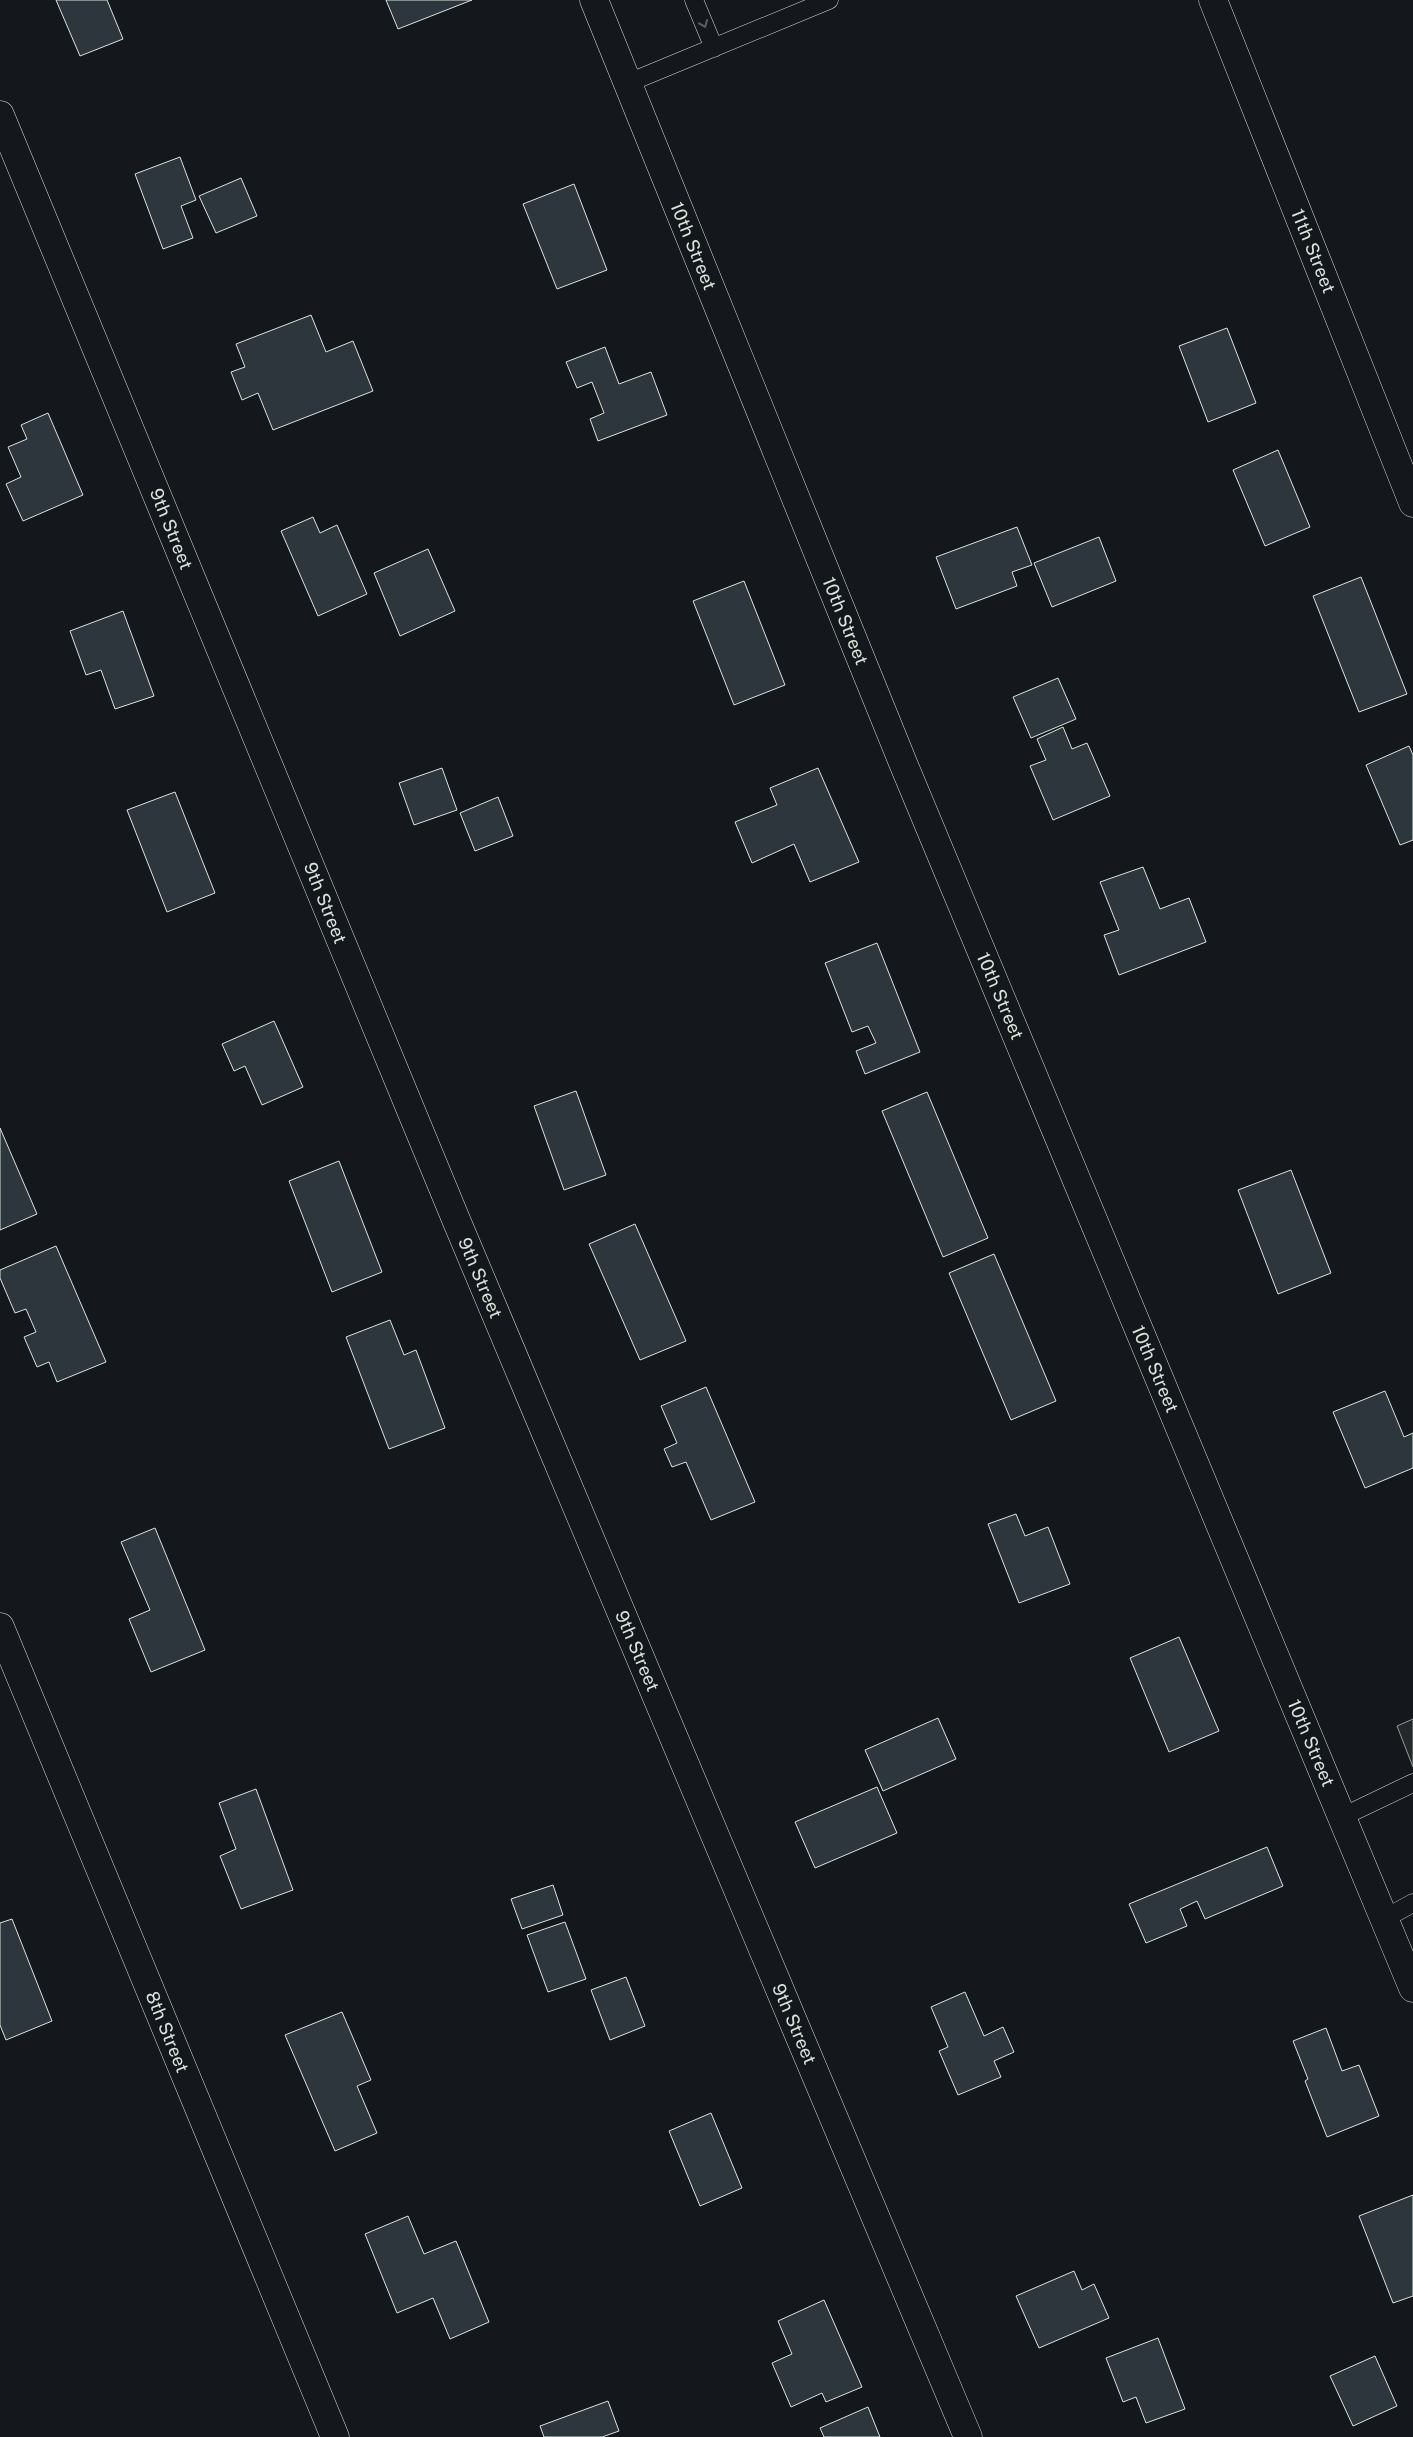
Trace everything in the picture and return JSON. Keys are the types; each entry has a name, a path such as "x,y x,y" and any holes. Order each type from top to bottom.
{"street":[{"name":"10th Street","path":"594,0 903,763 1413,1988"},
{"name":"11th Street","path":"1213,0 1413,502"},
{"name":"9th Street","path":"0,115 457,1222 968,2437"},
{"name":"8th Street","path":"0,1627 335,2437"}],"lane":[{"path":"694,0 714,48"},
{"path":"628,83 829,0"},
{"path":"1342,1817 1413,1783"},
{"path":"1384,1919 1413,1904"}],"shaded area":[{"path":"1413,1719 1413,1767 1397,1726"}],"building":[{"path":"56,0 107,0 123,39 80,56"},
{"path":"386,0 472,0 398,29"},
{"path":"180,157 196,200 181,206 193,238 163,249 135,174"},
{"path":"241,178 257,216 216,233 199,196"},
{"path":"574,184 607,270 557,289 523,204"},
{"path":"311,315 326,352 353,341 373,391 273,430 258,393 242,400 231,372 245,367 236,344"},
{"path":"1227,328 1256,403 1208,422 1179,346"},
{"path":"605,347 619,384 651,372 667,415 598,441 590,419 604,413 592,382 577,388 566,362"},
{"path":"48,413 83,495 23,521 6,484 21,477 8,447 27,439 21,425"},
{"path":"1278,450 1310,527 1265,546 1233,470"},
{"path":"313,517 320,533 337,525 367,594 318,616 281,531"},
{"path":"1017,527 1032,565 1012,572 1017,586 956,609 936,557"},
{"path":"1099,537 1116,581 1052,607 1034,563"},
{"path":"428,549 455,611 400,636 374,573"},
{"path":"1361,577 1407,694 1359,712 1313,596"},
{"path":"744,581 785,685 734,705 693,601"},
{"path":"123,611 154,696 115,709 101,670 86,675 70,631"},
{"path":"1058,678 1076,719 1031,738 1013,697"},
{"path":"1063,727 1072,749 1087,743 1110,796 1053,820 1030,766 1046,760 1037,739"},
{"path":"1409,746 1413,755 1413,840 1400,845 1366,765"},
{"path":"442,768 457,810 414,825 399,783"},
{"path":"818,768 859,862 810,882 794,844 752,863 735,822 777,805 770,788"},
{"path":"175,792 215,893 167,912 127,810"},
{"path":"498,797 513,836 475,851 460,813"},
{"path":"1143,867 1160,909 1189,898 1206,942 1119,975 1104,935 1119,930 1100,882"},
{"path":"877,943 920,1052 865,1074 856,1051 876,1043 868,1026 852,1032 825,963"},
{"path":"274,1021 303,1087 262,1105 245,1066 234,1071 222,1044"},
{"path":"576,1091 606,1175 564,1190 534,1106"},
{"path":"927,1092 988,1238 943,1257 882,1111"},
{"path":"0,1128 37,1214 0,1230"},
{"path":"339,1161 382,1272 332,1292 289,1181"},
{"path":"1291,1170 1331,1273 1278,1294 1238,1190"},
{"path":"635,1224 686,1341 640,1360 589,1244"},
{"path":"56,1246 106,1362 57,1382 49,1362 37,1367 24,1337 36,1332 26,1309 15,1313 0,1278 0,1270"},
{"path":"994,1254 1056,1401 1011,1420 949,1273"},
{"path":"390,1320 404,1355 416,1350 445,1428 389,1449 346,1337"},
{"path":"706,1387 755,1502 711,1520 686,1462 672,1467 664,1449 677,1443 661,1406"},
{"path":"1385,1391 1404,1437 1413,1433 1413,1468 1365,1488 1333,1412"},
{"path":"1016,1514 1025,1536 1048,1527 1070,1584 1019,1603 988,1524"},
{"path":"155,1528 205,1650 151,1672 129,1619 150,1610 121,1542"},
{"path":"1179,1637 1219,1731 1169,1752 1130,1658"},
{"path":"938,1718 956,1759 883,1791 865,1750"},
{"path":"877,1787 897,1833 815,1868 795,1822"},
{"path":"256,1789 293,1890 241,1909 220,1856 236,1849 219,1803"},
{"path":"1267,1847 1283,1886 1205,1919 1197,1901 1180,1909 1187,1926 1146,1943 1129,1904"},
{"path":"553,1885 563,1915 522,1929 511,1899"},
{"path":"12,1919 52,2021 6,2040 0,2025 0,1923"},
{"path":"565,1922 586,1979 548,1992 527,1935"},
{"path":"626,1977 645,2026 610,2040 591,1990"},
{"path":"965,1992 984,2036 1003,2027 1014,2052 994,2061 1001,2077 958,2095 939,2051 948,2047 931,2007"},
{"path":"342,2012 371,2080 357,2086 377,2133 335,2151 285,2035"},
{"path":"1326,2028 1342,2071 1359,2065 1379,2116 1327,2137 1305,2081 1308,2079 1293,2041"},
{"path":"711,2113 742,2188 700,2206 669,2131"},
{"path":"1413,2195 1413,2296 1393,2303 1359,2216"},
{"path":"408,2216 424,2254 456,2241 489,2322 450,2339 433,2298 397,2313 365,2234"},
{"path":"1074,2271 1082,2290 1094,2284 1109,2318 1039,2348 1016,2296"},
{"path":"824,2300 862,2387 826,2402 822,2393 791,2407 772,2363 792,2354 778,2321"},
{"path":"1158,2338 1185,2409 1146,2423 1136,2397 1123,2402 1106,2358"},
{"path":"1375,2356 1397,2406 1353,2426 1330,2376"},
{"path":"608,2401 619,2431 602,2437 544,2437 540,2426"},
{"path":"868,2407 880,2437 824,2437 820,2428"}]}
